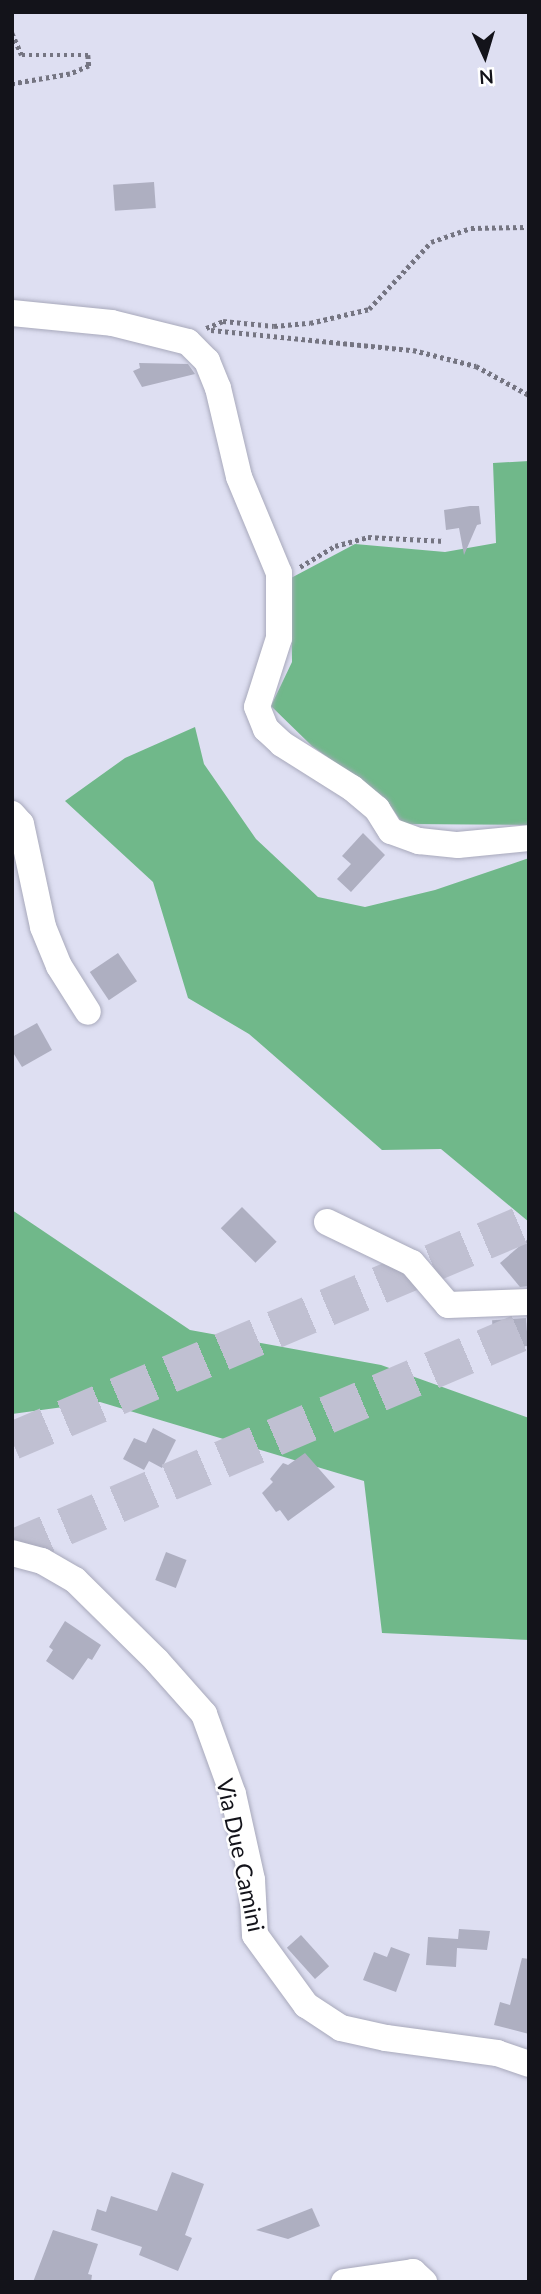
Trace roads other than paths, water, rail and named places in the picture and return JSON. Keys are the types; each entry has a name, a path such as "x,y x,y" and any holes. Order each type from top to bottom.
{"street":[{"path":"12,313 111,323 188,342 207,361 218,388 239,477 279,573 279,638 257,707 266,729 282,744 352,788 377,809 391,831 419,841 458,845 529,838"},
{"path":"12,814 21,824 43,927 59,966 88,1012"},
{"path":"327,1222 412,1263 448,1305 529,1302"},
{"name":"Via Due Camini","path":"12,1553 42,1561 75,1580 157,1661 204,1714 233,1794 252,1880 255,1935 306,2005 341,2028 386,2038 497,2053 529,2064"},
{"path":"344,2282 413,2272 424,2282"}],"tunnel":[{"path":"12,1441 529,1222"},
{"path":"12,1549 529,1329"}]}
